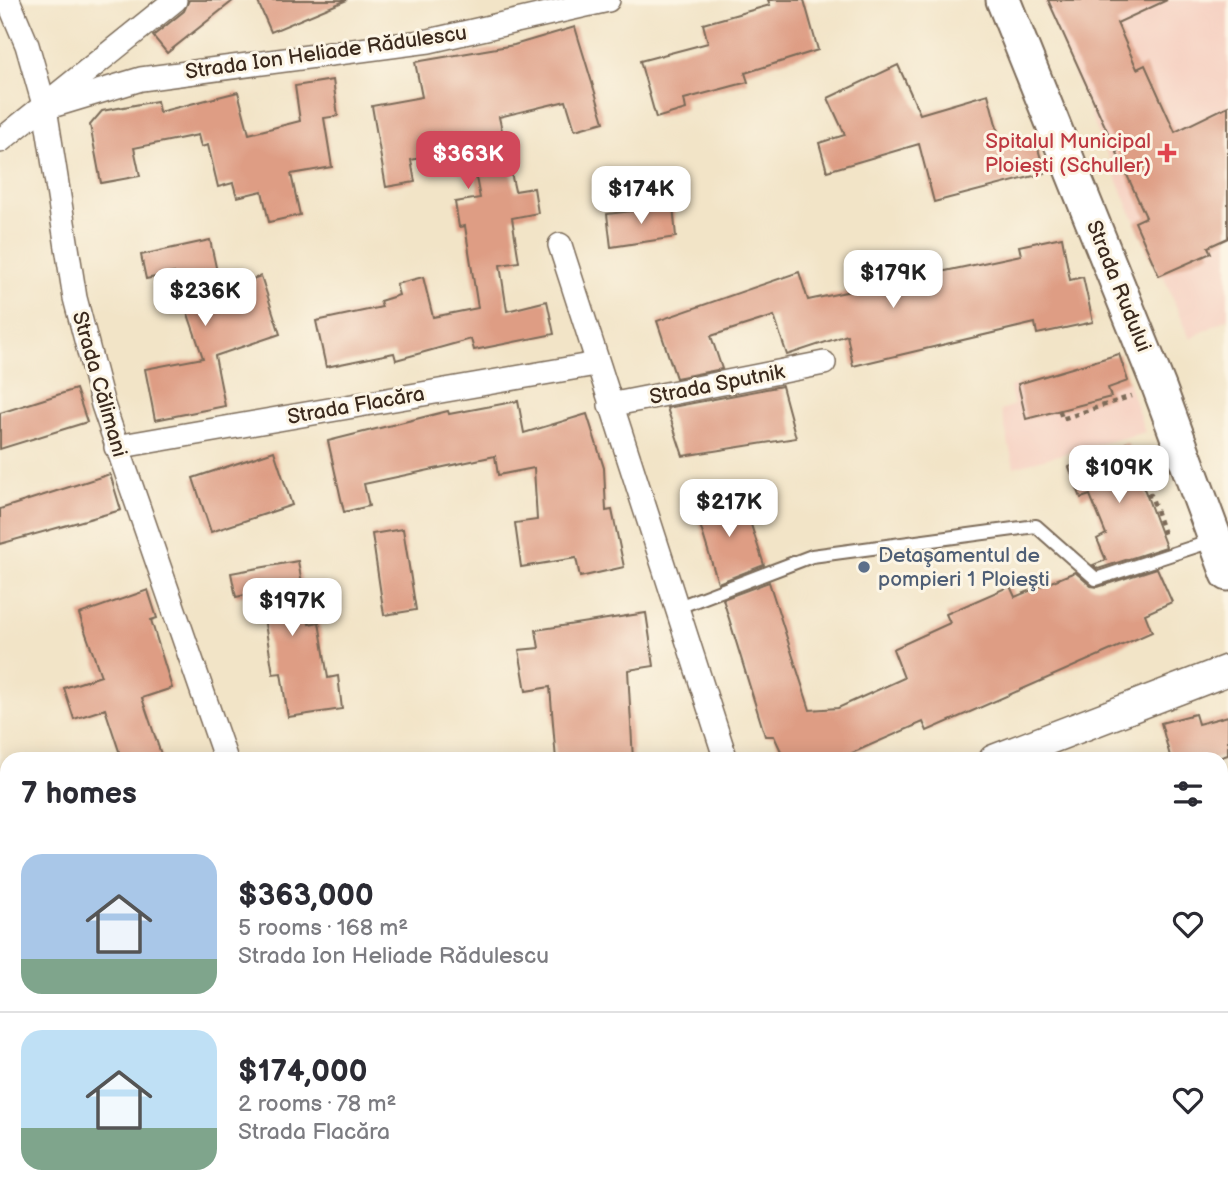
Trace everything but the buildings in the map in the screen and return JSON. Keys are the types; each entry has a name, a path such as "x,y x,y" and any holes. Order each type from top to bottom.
{"main road":[{"name":"Strada Rudului","path":"1003,0 1159,387 1228,574"}],"street":[{"name":"Strada Călimani","path":"8,0 27,45 45,107 75,298 116,447 223,752"},
{"path":"0,141 175,0"},
{"name":"Strada Ion Heliade Rădulescu","path":"45,107 141,79 429,41 608,0"},
{"path":"560,245 596,364 723,752"},
{"name":"Strada Sputnik","path":"610,405 824,363"},
{"name":"Strada Flacăra","path":"116,447 596,364"},
{"path":"1015,752 1228,670"}],"lane":[{"path":"676,608 812,556 1036,526 1096,579 1216,540"}],"path":[{"path":"1060,411 1062,419 1102,403 1159,387"},
{"path":"1147,496 1152,495 1171,554"}],"shaded area":[{"name":"Spitalul Municipal Ploiești (Schuller)","path":"1043,0 1228,0 1228,318 1190,339 1163,275 1160,277 1135,222"},
{"path":"1119,354 1145,432 1014,467 1001,410 1014,405 1010,387"}],"place":[{"name":"Spitalul Municipal Ploiești (Schuller)","path":"1167,153"},
{"name":"Detaşamentul de pompieri 1 Ploieşti","path":"864,567"}]}
